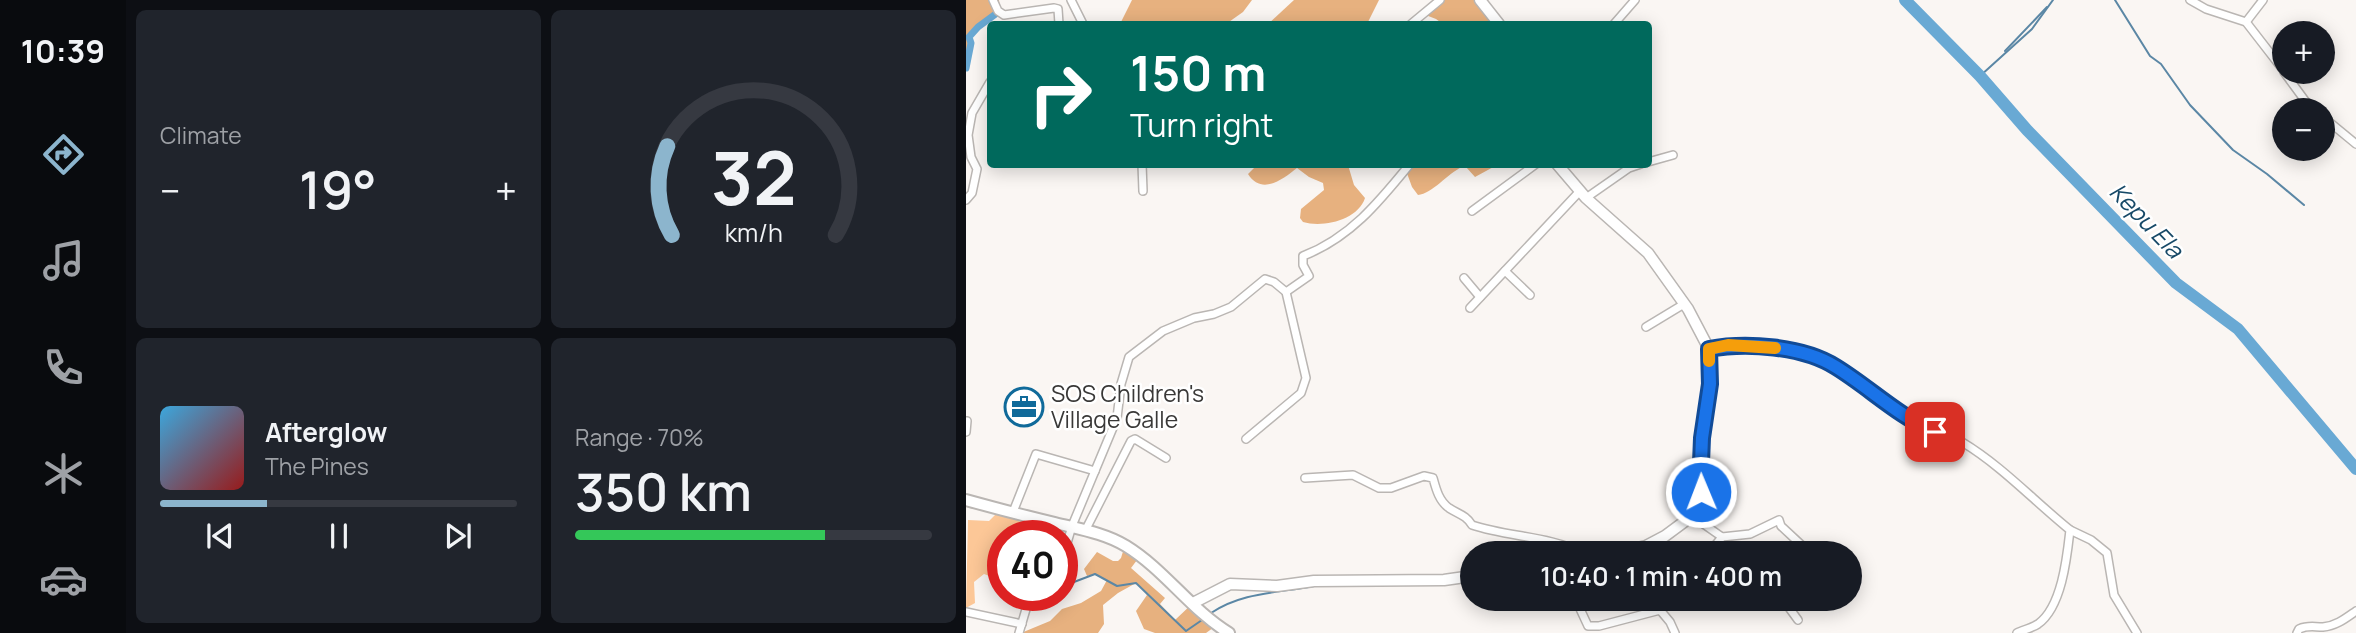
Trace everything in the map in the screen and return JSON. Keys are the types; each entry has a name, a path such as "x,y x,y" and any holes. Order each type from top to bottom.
{"main road":[{"path":"966,500 1047,520"},
{"path":"1078,527 1125,545 1229,633"}],"street":[{"path":"993,0 1004,15 1058,9 1059,21"},
{"path":"1071,0 1082,21"},
{"path":"1415,21 1440,0"},
{"path":"1480,0 1497,21"},
{"path":"1616,21 1634,0"},
{"path":"2190,0 2200,2 2206,9 2246,22 2272,56"},
{"path":"2246,22 2263,0"},
{"path":"966,200 972,193 977,169 971,157 968,135 972,113 987,87"},
{"path":"2335,127 2356,144"},
{"path":"1652,161 1672,155"},
{"path":"1142,168 1143,191"},
{"path":"1286,292 1308,276 1303,265 1303,256 1324,248 1371,211 1407,168"},
{"path":"1472,211 1531,168"},
{"path":"1560,168 1583,195 1648,253 1665,274 1709,349 1710,384 1703,429 1703,482 1699,506 1692,516 1656,541"},
{"path":"1470,308 1583,195 1629,168"},
{"path":"1505,271 1530,295"},
{"path":"1464,278 1480,297"},
{"path":"1075,520 1117,418 1121,384 1127,362 1135,351 1163,331 1194,318 1226,310 1265,279 1274,282 1286,292 1306,378 1301,393 1246,439"},
{"path":"1646,327 1684,304"},
{"path":"1709,349 1728,345 1772,347 1809,355 1834,365 1912,422 1960,441 1982,456 2070,530 2091,540 2106,553 2114,595 2137,633"},
{"path":"966,432 967,421"},
{"path":"1086,529 1131,441 1135,439 1166,458"},
{"path":"1013,512 1036,454 1095,471"},
{"path":"1305,478 1353,475 1379,488 1391,488 1424,476 1433,478 1437,493 1447,506 1467,517 1472,525 1544,541"},
{"path":"1692,516 1721,537 1750,534 1779,520 1781,526 1797,541"},
{"path":"2017,633 2038,624 2054,603 2066,561 2070,530"},
{"path":"1718,541 1721,537"},
{"path":"1193,603 1230,584 1277,586 1335,580 1460,578"},
{"path":"1019,633 1026,611"},
{"path":"1581,611 1588,626 1599,626 1656,611"},
{"path":"1661,611 1675,633"},
{"path":"1791,611 1798,620"},
{"path":"2297,633 2299,629 2309,625 2322,627 2336,624 2356,611"},
{"path":"966,612 1022,624"}],"shaded area":[{"path":"966,0 999,0 1000,10 970,37 966,68"},
{"path":"1132,0 1252,0 1243,12 1230,21 1122,21"},
{"path":"1294,0 1379,0 1368,21 1271,21"},
{"path":"1440,0 1480,0 1497,21 1439,21 1423,14"},
{"path":"1254,168 1297,168 1285,177 1266,185 1254,181 1248,174"},
{"path":"1297,168 1349,168 1354,185 1365,198 1361,206 1348,217 1330,223 1303,222 1300,218 1301,209 1324,190 1323,183"},
{"path":"1405,168 1460,168 1423,194 1418,195"},
{"path":"1467,168 1492,168 1475,177"},
{"path":"1000,510 1037,518 1036,520 990,520"},
{"path":"968,520 987,521 987,575 984,574 974,582 975,603 966,608"},
{"path":"1125,545 1140,556 1131,568 1165,598 1160,604 1175,620 1193,603 1217,625 1206,633 1155,633 1144,629 1136,611 1147,595 1136,583 1103,605 1104,624 1098,633 1021,633 1050,621 1060,611 1078,611 1078,604 1101,591 1107,580 1095,574 1087,576 1084,569 1097,552 1113,561 1121,558"}],"waterway":[{"name":"Kepu Ela","path":"1905,0 2176,283 2238,329 2356,469"},
{"path":"1980,76 2032,29 2053,0"},
{"path":"2115,0 2150,56 2161,64 2190,105 2233,150 2304,205"},
{"path":"2005,51 2047,7"},
{"path":"966,68 971,43 969,37 997,13"},
{"path":"1078,580 1095,574 1117,586 1136,583 1186,631 1202,620"},
{"path":"1211,613 1248,597 1314,586"}],"slow traffic":[{"path":"1709,361 1709,349 1728,345 1775,348"}],"place":[{"name":"SOS Children's Village Galle","path":"1024,407"}],"route":[{"path":"1701,492 1702,438 1710,384 1709,349 1728,345 1772,347 1809,355 1834,365 1912,422 1935,432"}]}
